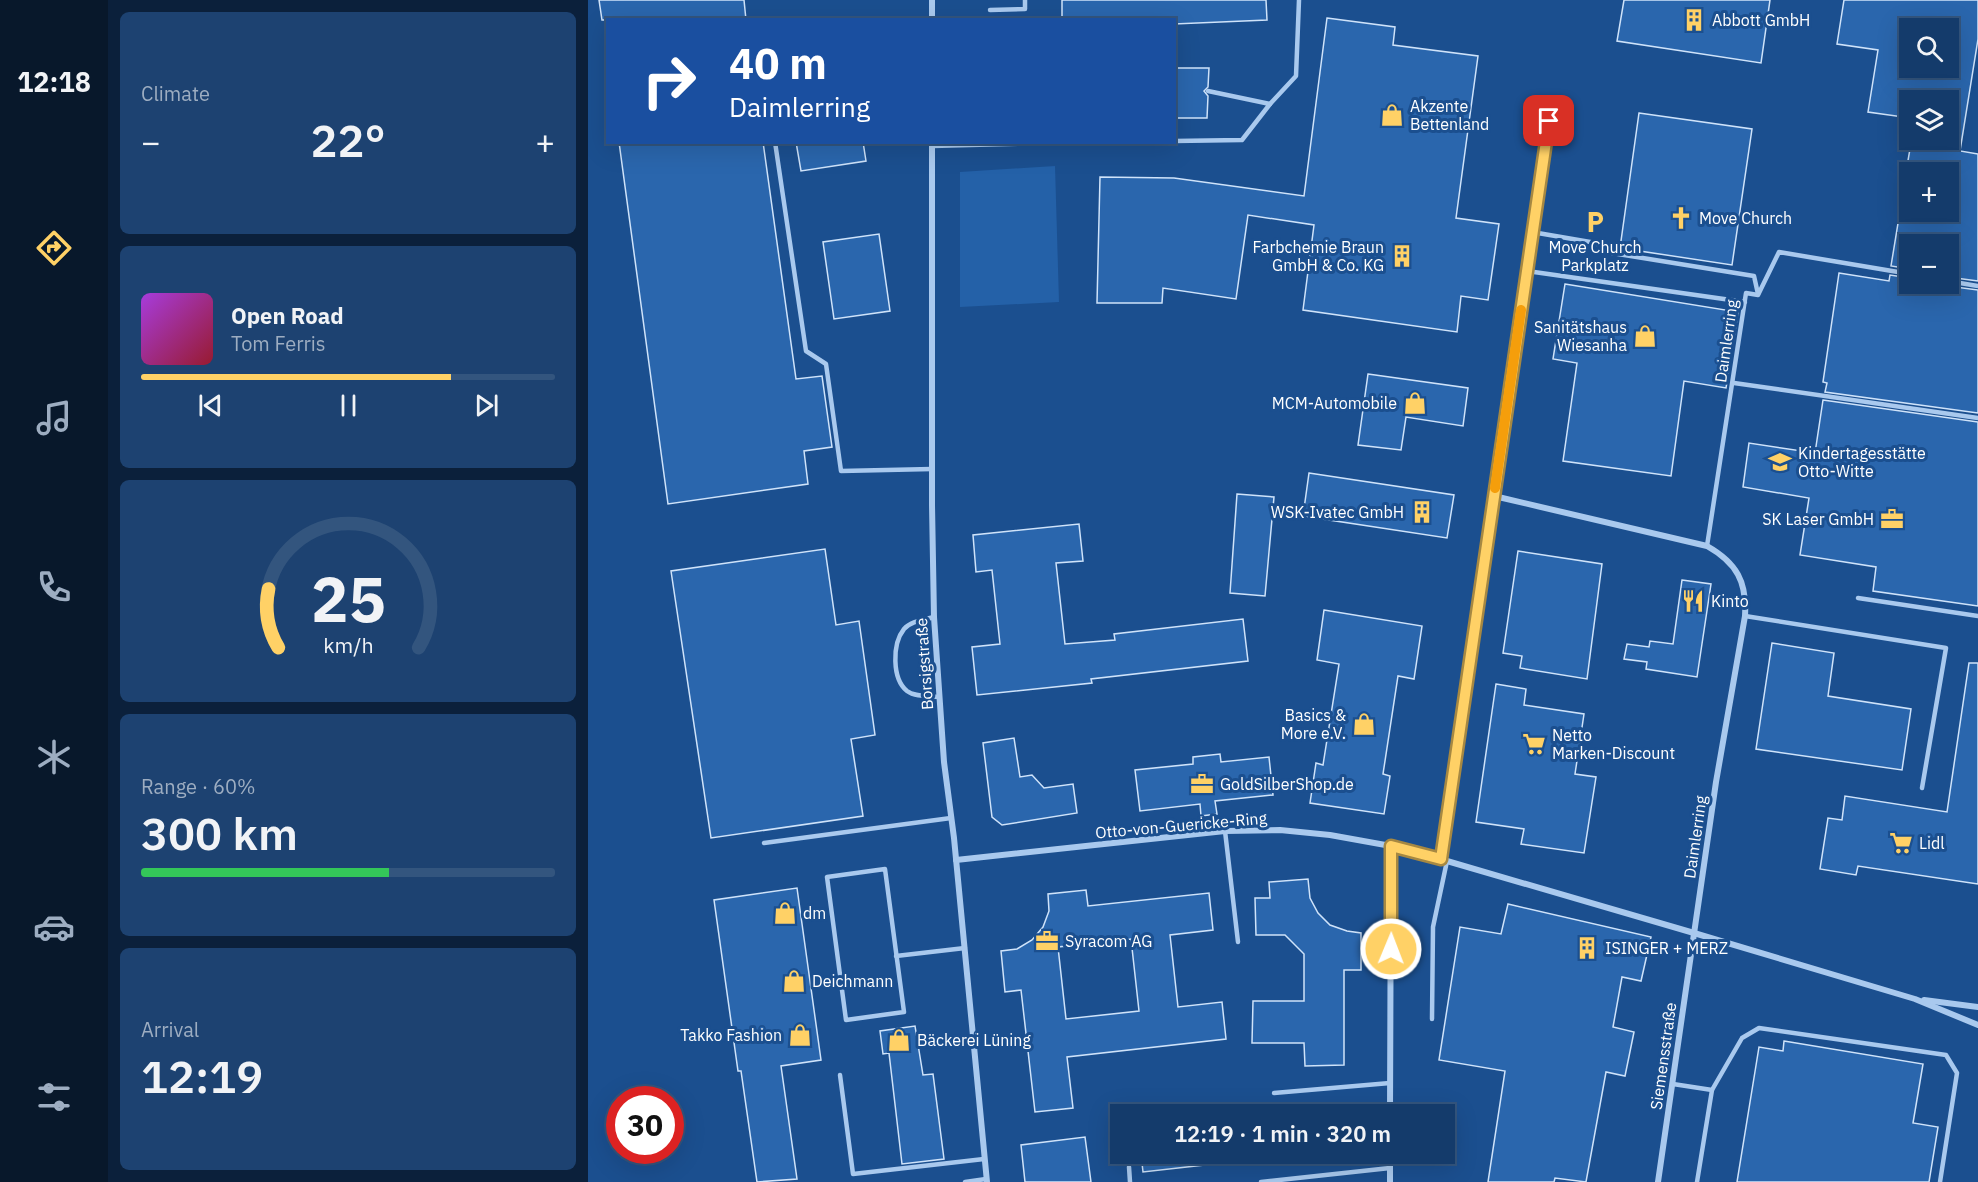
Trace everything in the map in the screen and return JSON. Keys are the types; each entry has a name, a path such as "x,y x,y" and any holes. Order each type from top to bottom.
{"street":[{"path":"932,0 932,18"},
{"path":"1444,860 1552,99"},
{"name":"Borsigstraße","path":"932,144 934,617 939,697 986,1181"},
{"name":"Daimlerring","path":"1494,496 1707,546 1722,555 1734,567 1742,582 1746,599 1744,616 1694,933"},
{"name":"Otto-von-Guericke-Ring","path":"956,860 1225,831 1280,830 1330,835 1391,846"},
{"path":"1390,1104 1391,846 1915,999 1978,1025"},
{"name":"Siemensstraße","path":"1658,1182 1694,933"},
{"path":"1915,999 1978,1007"},
{"path":"1390,1164 1390,1182"}],"lane":[{"path":"990,10 1025,9 1025,0"},
{"path":"1176,141 1242,140 1296,76 1299,0"},
{"path":"1208,91 1270,105"},
{"path":"775,144 806,351 826,364 841,471 932,469"},
{"path":"1532,232 1596,243 1612,253 1754,276 1758,295"},
{"name":"Daimlerring","path":"1707,546 1734,384 1746,293 1758,295 1779,252 1899,272"},
{"path":"1527,271 1745,302"},
{"path":"1959,283 1978,286"},
{"path":"1734,384 1978,418"},
{"path":"1858,598 1978,616"},
{"path":"1744,616 1946,648 1922,788"},
{"path":"934,617 913,622 904,629 898,641 896,657 898,680 907,691 916,695 939,697"},
{"path":"764,843 951,818"},
{"path":"1225,831 1238,942"},
{"path":"1432,1019 1433,927 1444,860"},
{"path":"885,869 896,956 903,1012 846,1020 827,877 885,869"},
{"path":"896,956 965,948"},
{"path":"1697,1182 1712,1089 1742,1038 1759,1028 1946,1055 1957,1073 1940,1182"},
{"path":"840,1074 853,1174 984,1159"},
{"path":"1274,1094 1390,1083"},
{"path":"1673,1084 1712,1089"},
{"path":"1129,1167 1130,1182"},
{"path":"1261,1182 1390,1168"},
{"path":"965,1182 986,1181"}],"shaded area":[{"path":"1055,166 1059,302 960,307 960,172"}],"building":[{"path":"599,0 744,0 746,18 606,18 602,20"},
{"path":"1062,0 1266,0 1267,20 1176,24 1176,18 1062,18"},
{"name":"Abbott GmbH","path":"1624,0 1770,0 1761,63 1617,41"},
{"path":"1844,0 1978,0 1978,39 1960,151 1978,154 1978,281 1959,278 1959,234 1899,234 1899,267 1891,266 1899,217 1899,222 1959,222 1959,162 1908,162 1910,150 1959,150 1959,90 1899,90 1899,116 1868,112 1878,50 1837,44"},
{"path":"1327,18 1395,27 1393,45 1478,56 1456,218 1499,224 1488,300 1461,296 1457,332 1303,310 1314,225 1248,215 1236,299 1163,288 1162,303 1097,303 1100,177 1174,178 1304,196"},
{"path":"1176,68 1209,68 1208,87 1204,91 1208,96 1207,118 1176,118"},
{"name":"Move Church","path":"1639,113 1752,129 1732,265 1620,248"},
{"path":"619,144 763,144 796,379 822,376 832,447 804,451 808,484 668,504"},
{"path":"796,144 863,144 866,161 801,171"},
{"path":"879,234 890,311 834,319 823,242"},
{"path":"1839,273 1889,281 1890,275 1899,276 1899,294 1959,294 1959,287 1978,290 1978,413 1825,392 1827,383 1823,382"},
{"path":"1565,284 1738,312 1726,388 1684,381 1671,476 1563,461 1577,363 1553,359"},
{"name":"MCM-Automobile","path":"1368,374 1468,388 1463,426 1406,417 1401,450 1358,445"},
{"name":"SK Laser GmbH","path":"1823,400 1978,422 1978,606 1873,591 1876,567 1800,555 1809,498 1743,487 1749,443 1815,453"},
{"path":"1309,473 1454,495 1447,538 1303,516"},
{"path":"1237,494 1274,497 1265,596 1230,593"},
{"path":"1079,524 1083,561 1056,563 1065,644 1115,640 1114,634 1243,619 1248,661 1091,679 1092,683 977,695 972,647 1000,644 992,570 976,572 973,535"},
{"path":"825,549 836,625 859,621 875,735 851,739 863,816 711,838 671,571"},
{"path":"1518,551 1602,564 1587,679 1520,668 1522,656 1503,653"},
{"path":"1682,580 1711,584 1697,677 1646,669 1647,662 1624,659 1627,644 1649,647 1650,641 1673,644"},
{"path":"1324,610 1422,626 1414,679 1398,676 1383,774 1390,776 1384,814 1310,803 1316,763 1323,765 1339,664 1317,660"},
{"path":"1772,643 1834,653 1828,696 1911,709 1902,770 1756,749"},
{"name":"Lidl","path":"1969,663 1978,663 1978,884 1858,866 1856,875 1820,869 1828,818 1842,820 1845,796 1947,812"},
{"name":"Netto Marken-Discount","path":"1496,684 1526,689 1524,705 1584,714 1575,774 1596,777 1584,853 1521,844 1524,829 1476,822"},
{"path":"1014,738 1020,777 1032,775 1044,788 1073,784 1077,813 1002,825 992,817 983,743"},
{"path":"1220,754 1221,762 1269,757 1273,795 1215,801 1217,814 1201,816 1200,804 1140,811 1135,770 1193,764 1193,757"},
{"path":"1308,879 1310,898 1318,913 1330,925 1361,933 1361,970 1344,970 1344,1065 1305,1066 1304,1043 1252,1043 1253,1001 1304,1001 1304,954 1285,935 1256,935 1255,898 1270,898 1269,882"},
{"path":"797,888 821,1060 781,1066 797,1179 757,1182 741,1071 738,1071 714,900"},
{"path":"1086,890 1088,906 1209,893 1213,930 1170,935 1178,1007 1222,1002 1226,1039 1067,1057 1073,1108 1035,1112 1021,990 1005,992 1001,951 1017,949 1032,940 1043,927 1049,911 1048,894","holes":["1131,939 1139,1011 1066,1019 1058,947"]},
{"path":"1508,904 1651,937 1641,981 1622,977 1613,1027 1634,1032 1625,1076 1606,1072 1586,1182 1555,1178 1554,1182 1488,1182 1505,1071 1439,1060 1460,927 1501,934"},
{"path":"915,1026 923,1075 933,1074 944,1159 902,1164 889,1053 883,1054 880,1031"},
{"path":"1784,1041 1923,1064 1913,1123 1938,1127 1929,1182 1737,1182 1759,1047 1783,1051"},
{"path":"1085,1137 1091,1182 1025,1182 1021,1145"},
{"path":"1142,1164 1213,1164 1143,1172"}],"slow traffic":[{"path":"1495,488 1521,310"}],"place":[{"name":"Abbott GmbH","path":"1694,20"},
{"name":"Akzente Bettenland","path":"1392,115"},
{"name":"Move Church","path":"1681,218"},
{"name":"Move Church Parkplatz","path":"1595,222"},
{"name":"Farbchemie Braun GmbH & Co. KG","path":"1402,256"},
{"name":"Sanitätshaus Wiesanha","path":"1645,336"},
{"name":"MCM-Automobile","path":"1415,403"},
{"name":"Kindertagesstätte Otto-Witte","path":"1780,462"},
{"name":"WSK-Ivatec GmbH","path":"1422,512"},
{"name":"SK Laser GmbH","path":"1892,519"},
{"name":"Kinto","path":"1693,601"},
{"name":"Basics & More e.V.","path":"1364,724"},
{"name":"Netto Marken-Discount","path":"1534,744"},
{"name":"GoldSilberShop.de","path":"1202,784"},
{"name":"Lidl","path":"1901,843"},
{"name":"dm","path":"785,913"},
{"name":"Syracom AG","path":"1047,941"},
{"name":"ISINGER + MERZ","path":"1587,948"},
{"name":"Deichmann","path":"794,981"},
{"name":"Takko Fashion","path":"800,1035"},
{"name":"Bäckerei Lüning","path":"899,1040"}],"route":[{"path":"1391,949 1391,846 1441,859 1549,121"}]}
